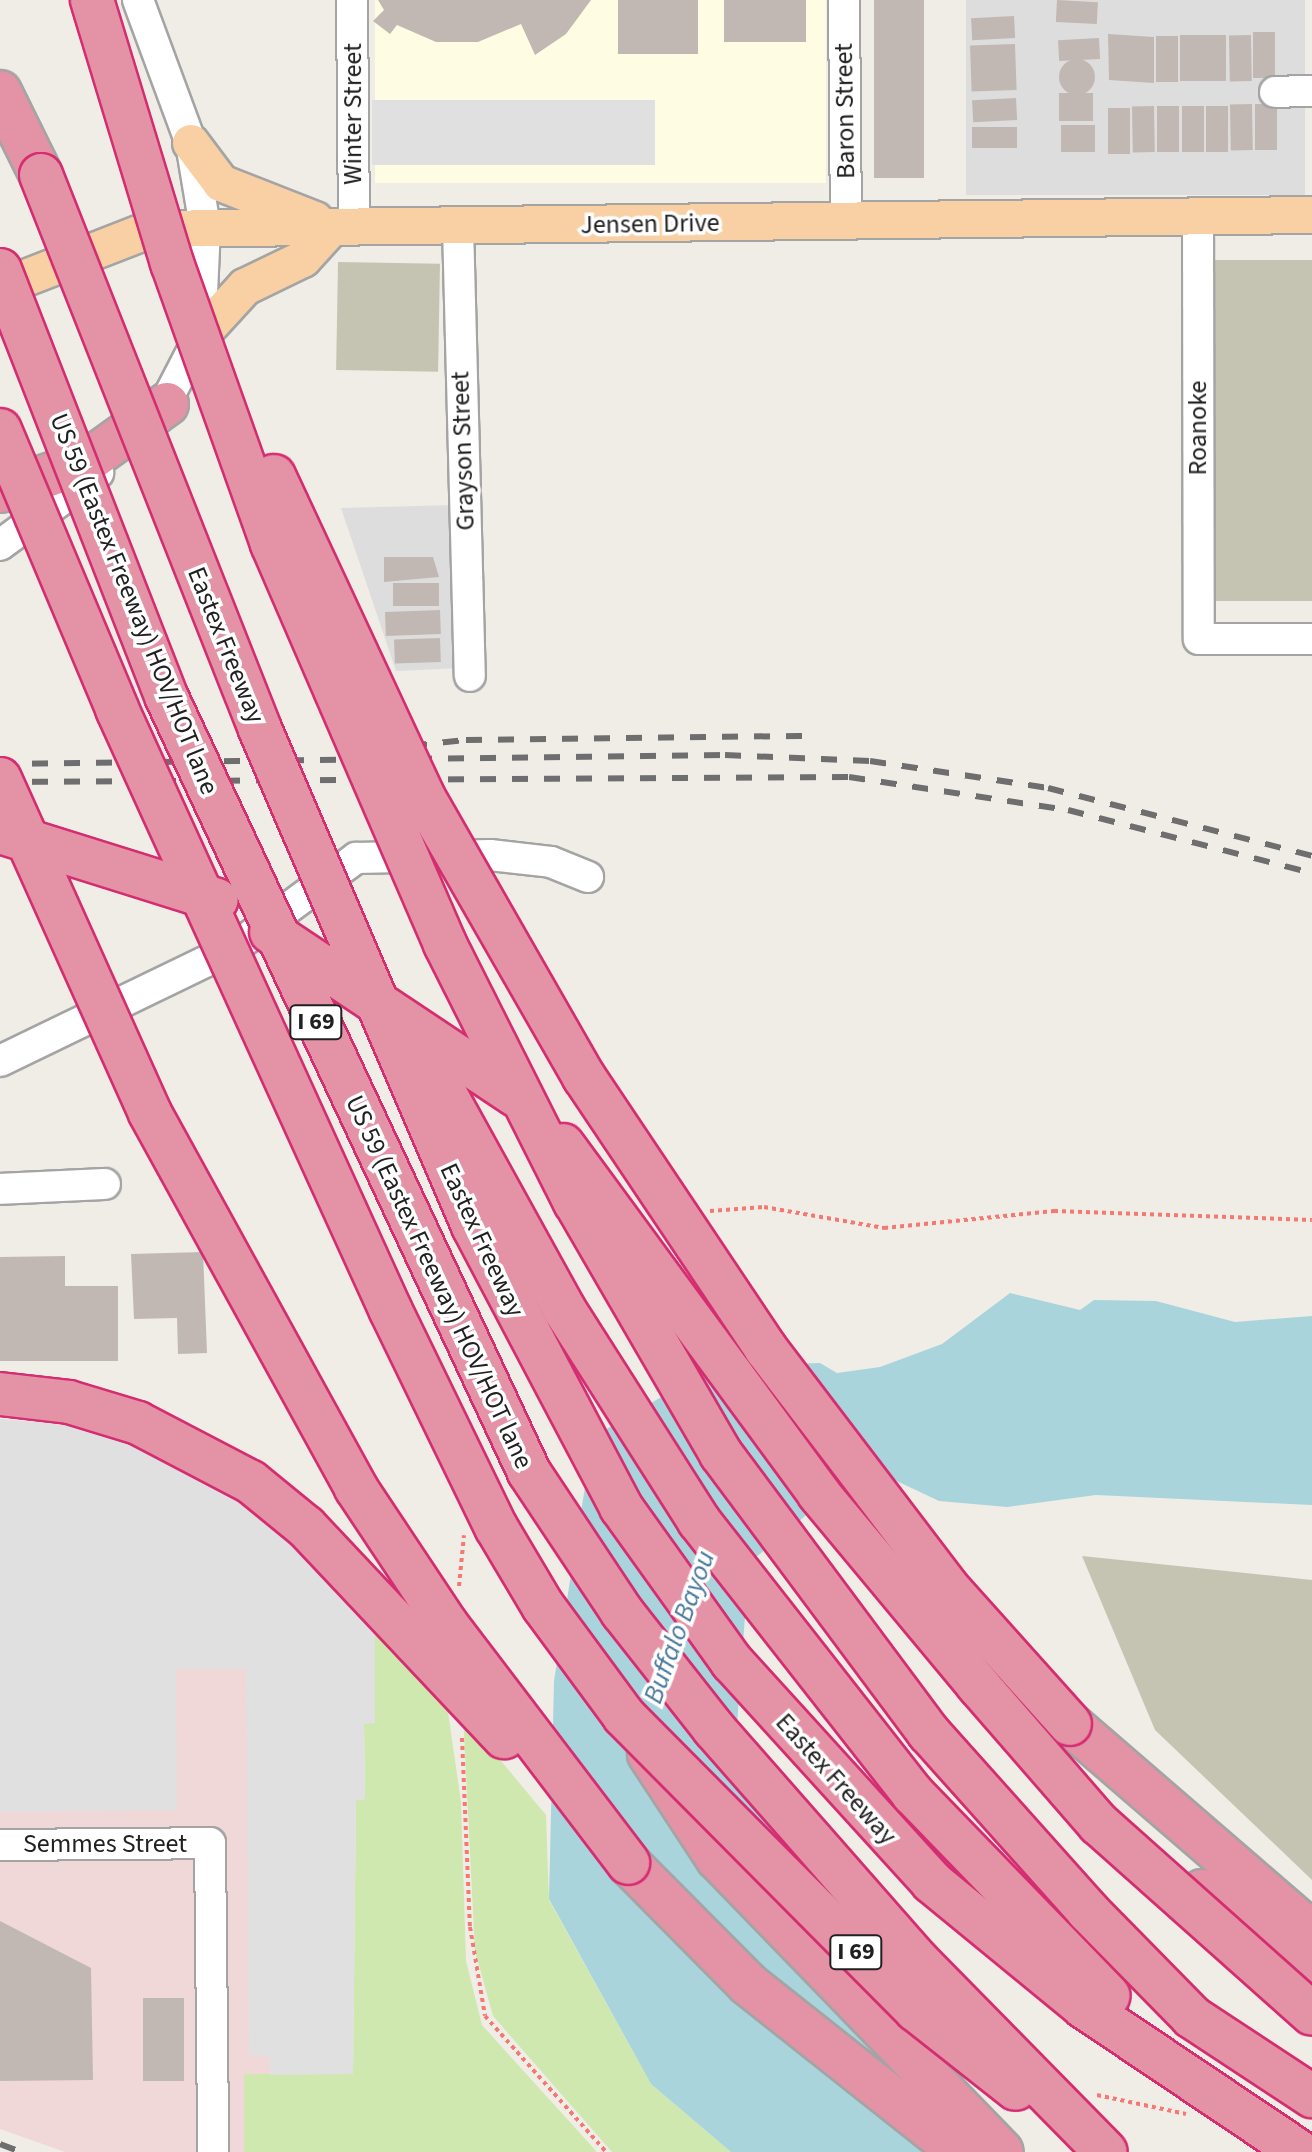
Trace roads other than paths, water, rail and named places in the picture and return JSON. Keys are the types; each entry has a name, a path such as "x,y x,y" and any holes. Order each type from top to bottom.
{"highway":[{"path":"92,0 172,263 272,544 445,944 575,1202 721,1454 929,1733 1088,1911 1192,2017 1312,2096"},
{"name":"Eastex Freeway","path":"0,92 41,175 317,862 532,1346 621,1507 732,1662 932,1882 1084,2007 1300,2152"},
{"path":"172,263 423,796 584,1077 696,1249 1006,1657 1070,1724 1312,1933"},
{"name":"US 59 (Eastex Freeway) HOV/HOT lane","path":"0,270 167,698 529,1472 622,1612 714,1729 917,1960 1106,2152"},
{"path":"0,491 85,463 167,404"},
{"name":"I 69","path":"0,430 117,709 397,1325 496,1527 581,1663 624,1716 916,2010 992,2074 1118,2152"},
{"path":"0,779 150,1113 356,1488 447,1625 628,1863"},
{"path":"0,832 195,888 331,967 503,1082 590,1173 819,1494 1059,1771 1099,1824 1312,2014"},
{"path":"317,862 564,1309 708,1533 913,1794 1265,2152"},
{"path":"0,1394 69,1402 138,1423 251,1482 306,1527 748,1984 960,2152"},
{"path":"624,1716 717,1858 1002,2152"},
{"path":"1059,1771 1312,1982"}],"main road":[{"path":"191,143 221,183 342,227"},
{"name":"Jensen Drive","path":"0,288 130,235 205,227 1312,215"},
{"path":"200,336 245,287 303,259 342,227"}],"street":[{"path":"0,545 131,448 167,404 200,336 205,227 191,143 138,0"},
{"name":"Winter Street","path":"342,227 352,0"},
{"name":"Baron Street","path":"844,0 846,222"},
{"path":"1275,92 1312,91"},
{"name":"Roanoke","path":"1198,217 1199,639 1312,639"},
{"name":"Grayson Street","path":"458,226 470,676"},
{"path":"0,1061 234,948 356,858 490,855 551,862 588,877"},
{"path":"0,1189 105,1184"},
{"name":"Semmes Street","path":"0,1845 210,1843 213,2152"}],"water":[{"name":"Buffalo Bayou","path":"1010,1293 1080,1310 1094,1300 1156,1301 1235,1322 1312,1316 1312,1505 1096,1495 1007,1507 939,1501 865,1466 749,1563 735,1752 1000,2152 731,2152 651,2084 549,1899 554,1681 593,1437 714,1366 820,1363 837,1373 880,1367 942,1344"}],"railway":[{"path":"379,749 466,740 817,736"},
{"path":"0,764 725,755 870,761 1048,788 1312,856"},
{"path":"0,782 849,777 1068,810 1312,873"},
{"path":"0,2144 21,2152"}]}
